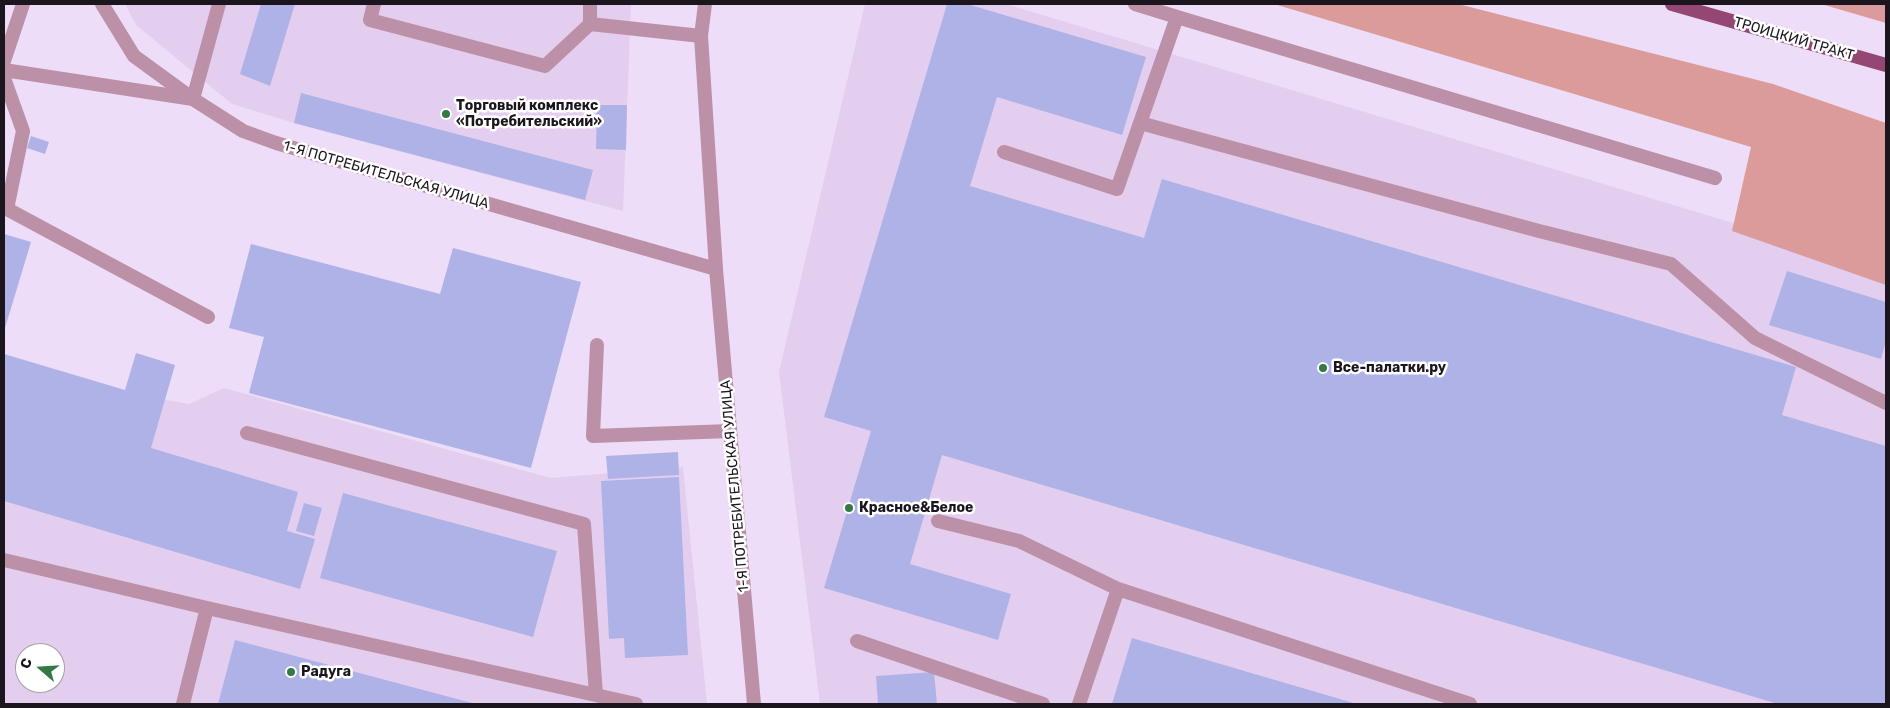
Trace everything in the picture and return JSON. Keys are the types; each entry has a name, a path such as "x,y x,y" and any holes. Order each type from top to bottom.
{"main road":[{"name":"ТРОИЦКИЙ ТРАКТ","path":"1672,4 1886,65"}],"street":[{"path":"4,62 23,4"},
{"name":"1-Я ПОТРЕБИТЕЛЬСКАЯ УЛИЦА","path":"102,4 134,56 193,99 243,131 276,144 716,269"},
{"path":"4,70 193,99 219,4"},
{"path":"374,4 370,20 545,66 590,24 590,4"},
{"name":"1-Я ПОТРЕБИТЕЛЬСКАЯ УЛИЦА","path":"705,4 701,36 716,269 754,704"},
{"path":"1134,4 1715,178"},
{"path":"1004,152 1118,189 1177,17"},
{"path":"590,24 701,36"},
{"path":"4,78 22,131 6,209 208,317"},
{"path":"1140,124 1529,229 1671,264 1755,338 1886,403"},
{"path":"597,345 593,436 730,431"},
{"path":"247,433 584,524 596,695"},
{"path":"938,521 1019,541 1118,589 1470,704"},
{"path":"4,560 207,608 636,704"},
{"path":"1079,704 1118,589"},
{"path":"183,704 207,608"},
{"path":"857,642 1043,704"}],"shaded area":[{"name":"Торговый комплекс «Потребительский»","path":"125,4 631,4 623,211 294,123 232,104 136,25"},
{"path":"865,4 1006,4 1886,269 1886,704 820,704 779,372"},
{"path":"1274,4 1458,4 1773,84 1886,123 1886,285 1732,231 1751,147"},
{"path":"1821,4 1886,4 1886,23"},
{"path":"4,370 189,404 224,388 551,478 683,467 707,704 4,704"}],"building":[{"path":"261,4 295,4 270,86 240,74"},
{"path":"947,4 967,4 1146,57 1122,135 997,97 970,186 1144,238 1162,179 1796,367 1782,415 1886,446 1886,704 1778,704 942,455 910,564 1011,594 998,640 824,588 871,431 824,417"},
{"path":"301,93 593,170 585,200 294,123"},
{"path":"597,105 627,105 626,150 596,149"},
{"path":"31,136 49,142 45,154 27,148"},
{"path":"4,234 31,242 5,328 4,328"},
{"path":"251,244 440,294 453,248 581,282 531,468 249,393 264,337 229,328"},
{"path":"1787,271 1886,302 1886,341 1881,359 1769,325"},
{"path":"136,353 175,365 151,448 298,492 287,531 315,539 300,589 4,501 4,354 125,390"},
{"path":"678,452 679,475 608,479 606,456"},
{"path":"679,477 688,655 625,658 624,638 609,639 601,481"},
{"path":"343,493 557,551 533,637 320,578"},
{"path":"304,503 322,508 314,536 296,531"},
{"path":"1132,638 1357,704 1112,704"},
{"name":"Радуга","path":"235,640 476,704 218,704"},
{"path":"934,672 937,704 878,704 876,676"}],"place":[{"name":"Торговый комплекс «Потребительский»","path":"446,114"},
{"name":"Все-палатки.ру","path":"1323,368"},
{"name":"Красное&Белое","path":"849,508"},
{"name":"Радуга","path":"291,672"}]}
